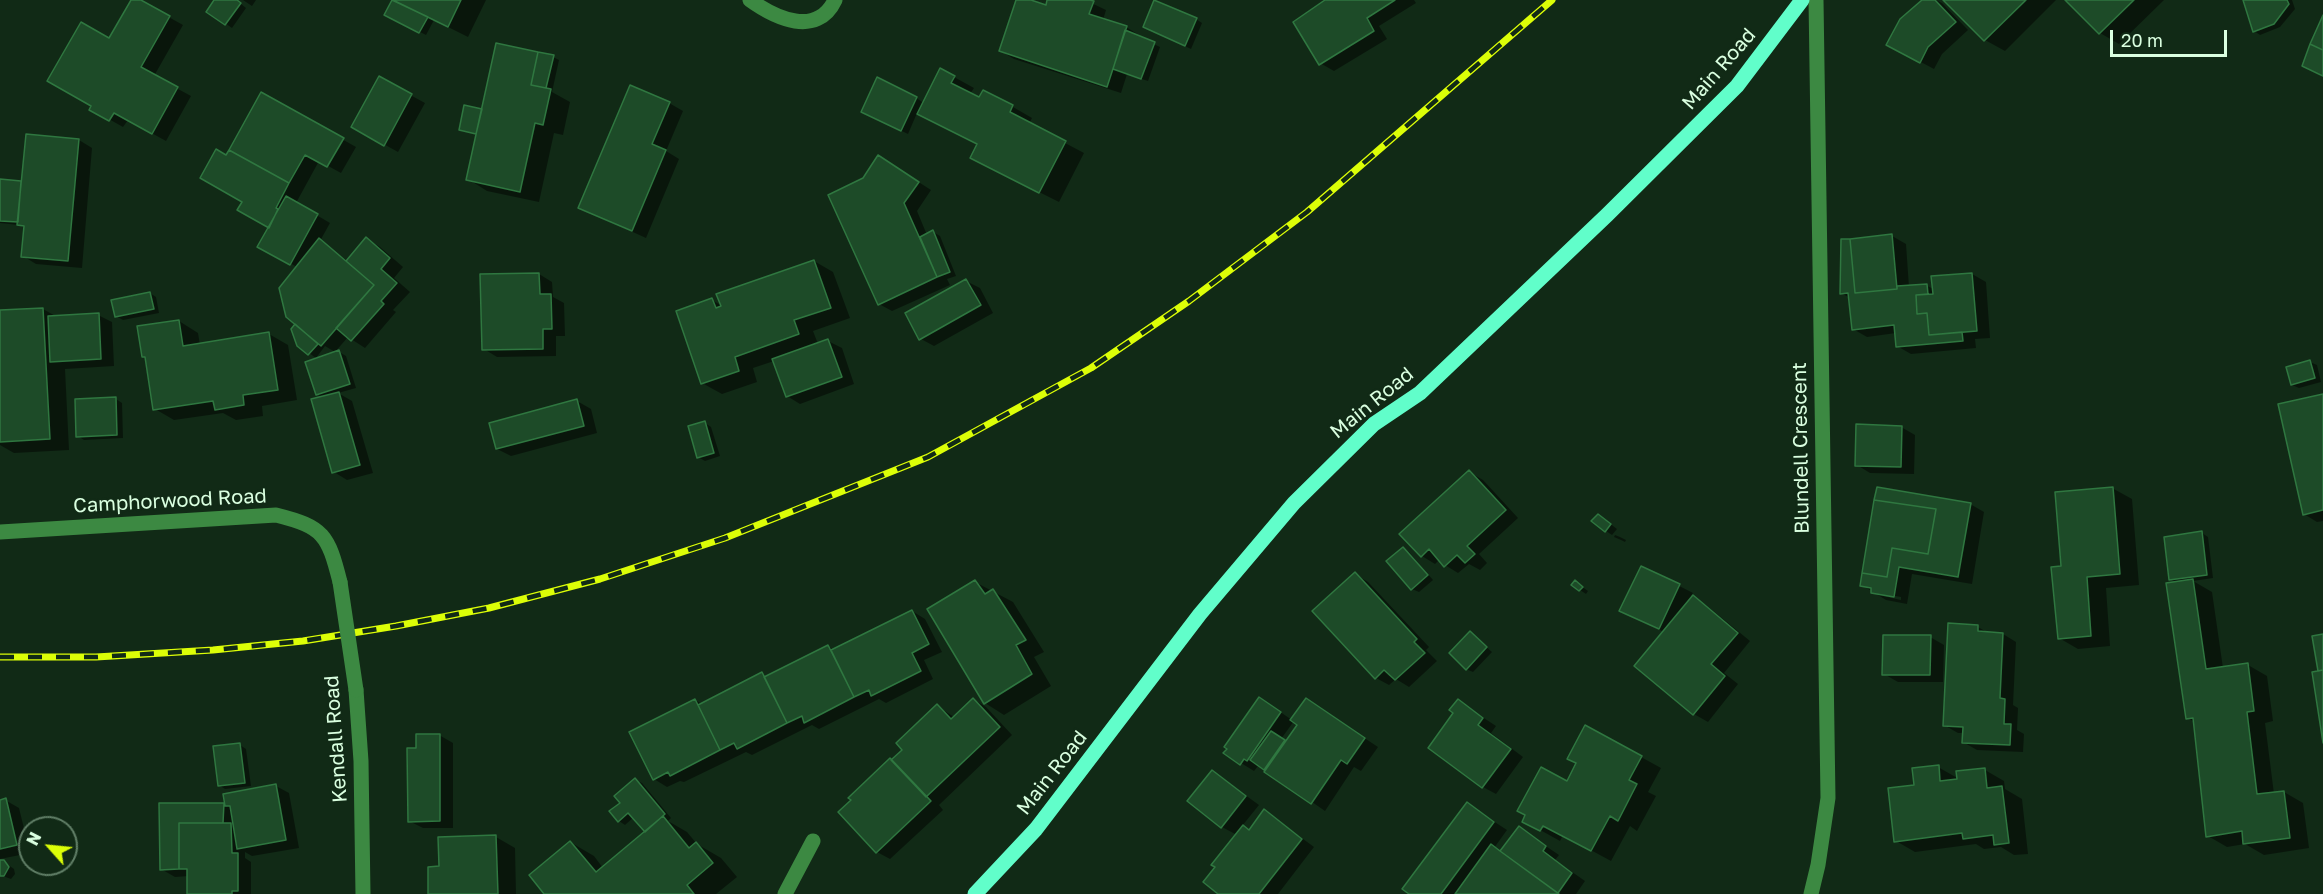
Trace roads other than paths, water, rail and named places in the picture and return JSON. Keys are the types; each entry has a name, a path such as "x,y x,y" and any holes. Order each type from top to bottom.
{"main road":[{"name":"Main Road","path":"975,894 1036,829 1200,614 1294,502 1374,424 1420,393 1607,215 1737,86 1802,0"}],"street":[{"path":"750,0 768,13 791,22 819,19 832,7 835,0"},
{"name":"Blundell Crescent","path":"1811,894 1818,865 1828,798 1816,0"},
{"name":"Camphorwood Road","path":"0,532 276,515 313,527 325,537 333,555 340,582"},
{"name":"Kendall Road","path":"340,582 356,690 361,761 363,894"},
{"path":"785,894 813,841"}],"railway":[{"path":"0,657 96,657 213,650 303,641 489,608 600,579 725,538 928,457 1091,368 1189,301 1307,212 1552,0"}]}
